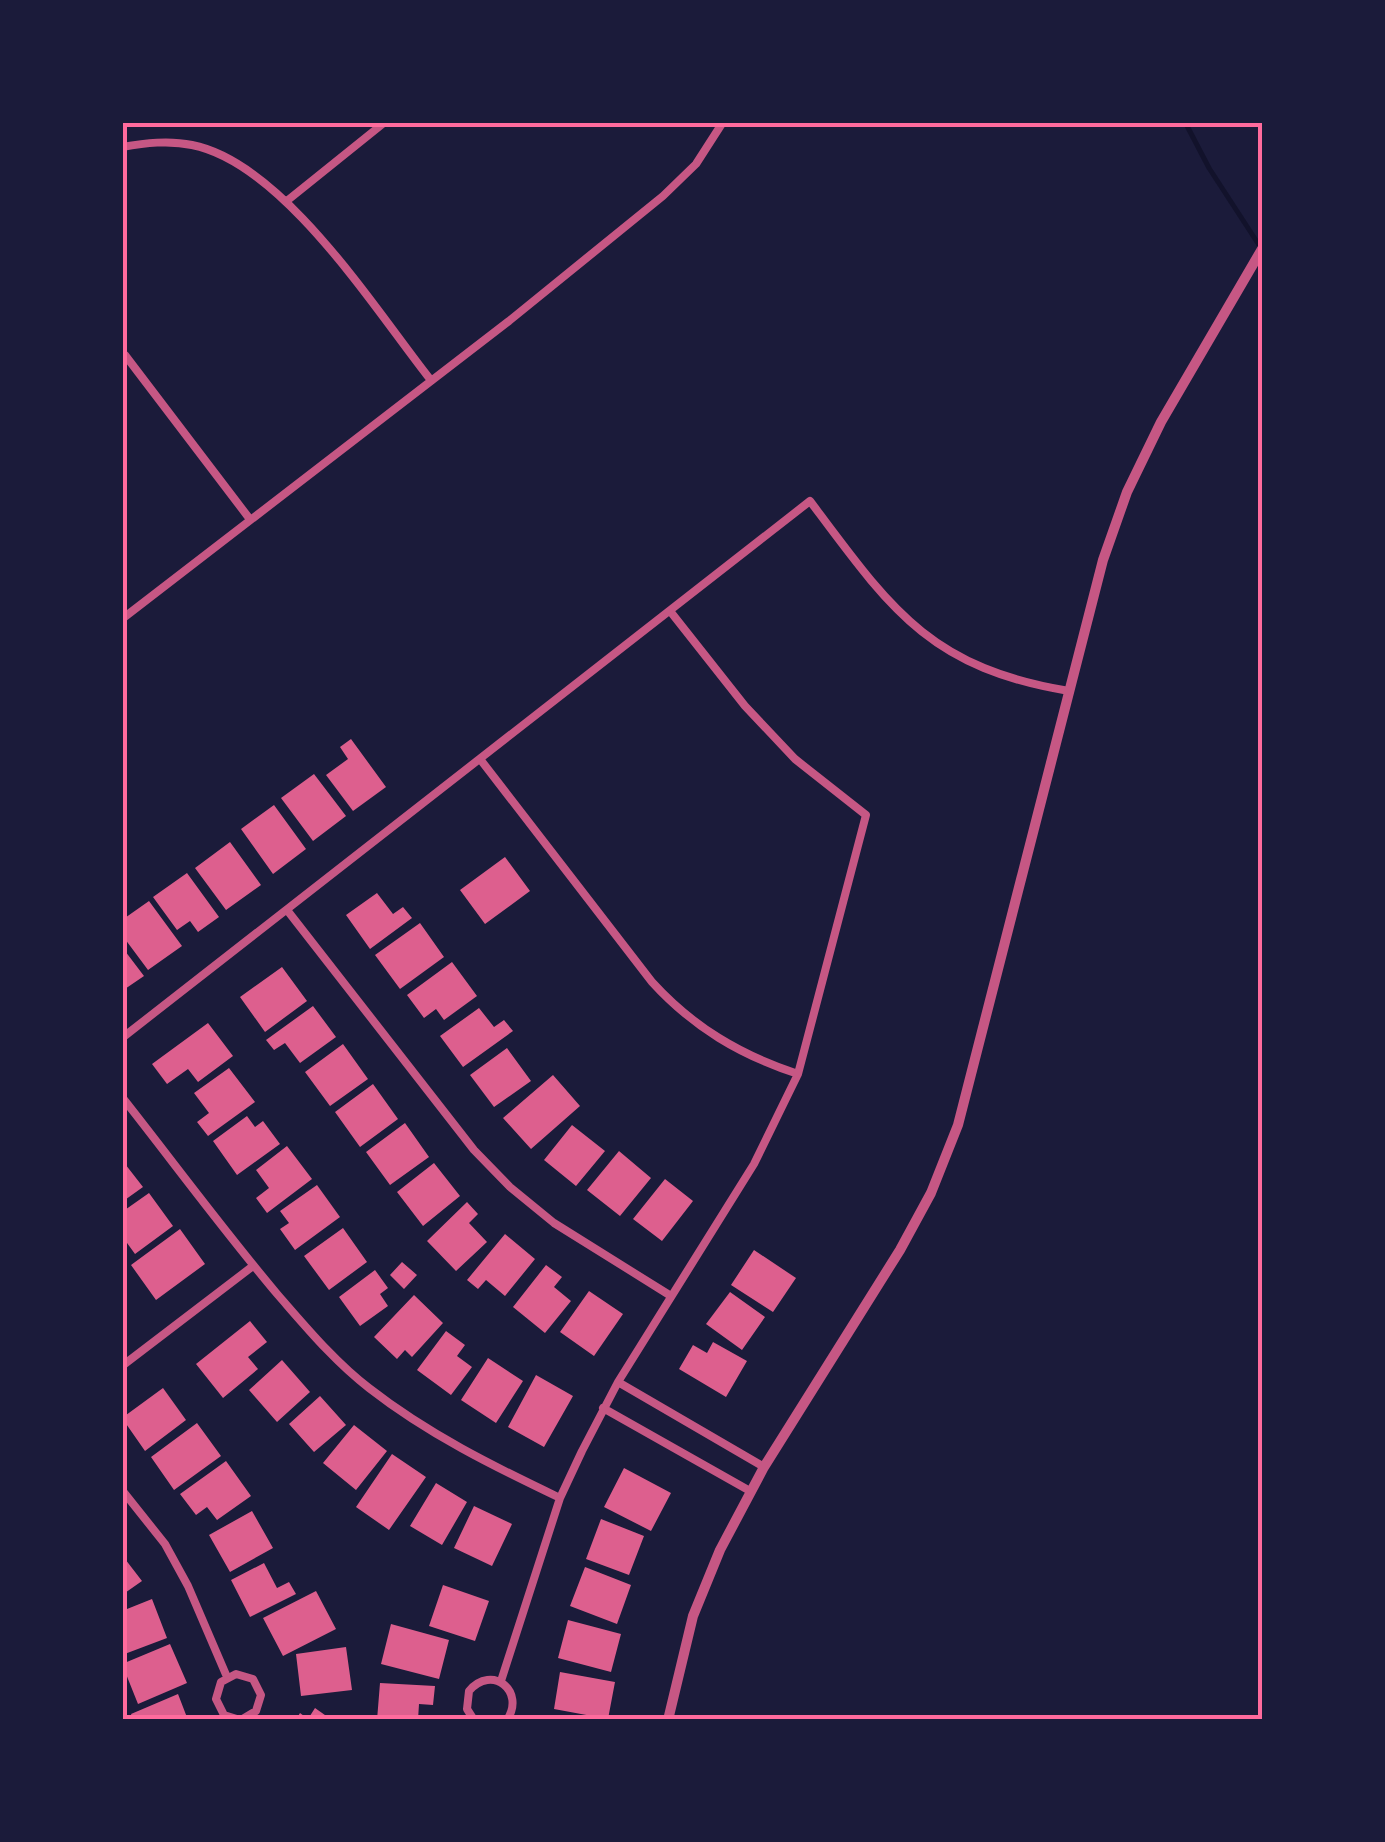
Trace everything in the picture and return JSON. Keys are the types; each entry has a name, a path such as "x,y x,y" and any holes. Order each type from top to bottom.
{"street":[{"path":"288,200 385,122"},
{"path":"122,619 664,196 696,164 724,122"},
{"path":"122,147 173,142 212,151 288,200 430,379"},
{"path":"668,1720 693,1616 750,1491 900,1250 931,1193 958,1125 1103,560 1127,492 1161,422 1262,249"},
{"path":"125,355 250,518"},
{"path":"122,1038 810,502 872,583 908,622 945,650 1016,680 1069,692"},
{"path":"501,1681 560,1498 603,1408 754,1164 798,1074 866,815 795,760 744,706 670,611"},
{"path":"480,759 674,1006 702,1030 738,1051 798,1074"},
{"path":"287,910 474,1150 510,1187 554,1223 672,1296"},
{"path":"122,1097 253,1266 306,1327 365,1385 476,1458 560,1498"},
{"path":"122,1366 253,1266"},
{"path":"618,1382 764,1467"},
{"path":"603,1408 750,1491"},
{"path":"122,1490 165,1544 228,1676"},
{"path":"245,1675 259,1686 260,1704 256,1712 240,1720 224,1714 216,1699 220,1682 228,1676 245,1675"},
{"path":"474,1720 467,1709 469,1691 483,1679 501,1681 513,1696 511,1714 506,1720"}],"building":[{"path":"351,739 386,787 353,811 326,775 348,759 340,747"},
{"path":"314,774 346,816 313,841 281,798"},
{"path":"274,805 306,849 273,874 241,829"},
{"path":"230,842 261,885 226,910 195,868"},
{"path":"505,857 530,891 485,924 460,890"},
{"path":"187,873 219,917 198,932 190,921 177,930 153,897"},
{"path":"377,893 393,914 403,907 412,918 370,949 346,915"},
{"path":"149,901 182,946 148,970 122,935 122,920"},
{"path":"420,923 444,957 400,989 375,955"},
{"path":"122,947 144,976 122,991"},
{"path":"452,962 477,996 444,1020 436,1009 424,1018 407,995"},
{"path":"282,967 307,1001 265,1032 240,997"},
{"path":"313,1006 336,1037 300,1063 285,1043 274,1050 266,1040"},
{"path":"479,1008 494,1027 504,1020 513,1031 463,1067 440,1036"},
{"path":"208,1023 233,1056 198,1082 188,1069 167,1084 152,1064"},
{"path":"343,1044 368,1079 330,1106 305,1072"},
{"path":"507,1048 531,1081 494,1107 470,1075"},
{"path":"229,1068 255,1102 208,1136 197,1122 209,1113 194,1093"},
{"path":"553,1075 580,1106 531,1149 503,1118"},
{"path":"373,1084 398,1119 360,1147 335,1112"},
{"path":"247,1116 255,1127 263,1121 280,1144 237,1175 213,1141"},
{"path":"405,1123 429,1157 390,1185 366,1152"},
{"path":"572,1125 605,1151 576,1186 544,1160"},
{"path":"287,1146 312,1179 267,1213 256,1198 269,1188 256,1170"},
{"path":"619,1151 651,1178 620,1216 587,1190"},
{"path":"122,1160 143,1187 122,1202"},
{"path":"434,1163 460,1196 423,1226 397,1192"},
{"path":"665,1179 693,1201 662,1241 633,1219"},
{"path":"317,1185 340,1217 295,1250 280,1229 289,1223 280,1211"},
{"path":"149,1193 173,1226 135,1254 122,1236 122,1212"},
{"path":"467,1202 478,1214 469,1223 487,1242 456,1271 427,1241"},
{"path":"343,1228 367,1262 329,1290 304,1256"},
{"path":"180,1229 205,1264 156,1300 131,1265"},
{"path":"505,1234 535,1259 505,1296 486,1280 478,1289 467,1280"},
{"path":"754,1250 796,1278 773,1312 731,1285"},
{"path":"402,1262 417,1275 404,1289 390,1275"},
{"path":"546,1265 562,1277 554,1287 571,1301 545,1333 513,1307"},
{"path":"375,1270 388,1288 380,1294 388,1306 360,1326 339,1297"},
{"path":"589,1291 623,1314 594,1356 560,1332"},
{"path":"730,1292 765,1317 742,1350 706,1324"},
{"path":"414,1295 443,1323 412,1357 405,1350 397,1359 374,1337"},
{"path":"250,1321 267,1342 248,1357 258,1369 223,1398 196,1364"},
{"path":"446,1331 465,1345 457,1356 472,1367 451,1395 417,1370"},
{"path":"713,1342 747,1361 726,1397 679,1369 693,1345 707,1353"},
{"path":"488,1358 523,1381 496,1423 461,1400"},
{"path":"282,1360 310,1392 277,1422 249,1390"},
{"path":"536,1375 573,1396 544,1447 508,1427"},
{"path":"163,1388 186,1420 145,1451 122,1418"},
{"path":"320,1396 346,1425 314,1452 289,1424"},
{"path":"197,1423 221,1456 174,1490 151,1457"},
{"path":"354,1425 387,1451 356,1490 323,1463"},
{"path":"392,1454 426,1477 389,1530 356,1507"},
{"path":"226,1461 251,1496 217,1520 207,1507 196,1515 180,1494"},
{"path":"624,1468 671,1493 651,1531 604,1507"},
{"path":"436,1483 467,1502 442,1545 410,1526"},
{"path":"474,1506 512,1524 492,1566 454,1548"},
{"path":"252,1511 273,1548 230,1572 209,1535"},
{"path":"601,1519 644,1536 629,1575 586,1559"},
{"path":"122,1555 142,1581 122,1595"},
{"path":"264,1563 277,1588 289,1582 296,1594 250,1617 231,1580"},
{"path":"585,1567 631,1585 617,1624 570,1606"},
{"path":"443,1585 489,1601 475,1641 429,1626"},
{"path":"316,1591 336,1629 283,1656 263,1618"},
{"path":"152,1599 167,1638 122,1655 122,1611"},
{"path":"568,1620 621,1634 611,1672 558,1658"},
{"path":"391,1624 449,1640 439,1679 381,1664"},
{"path":"170,1644 187,1683 138,1704 122,1664"},
{"path":"346,1647 352,1690 301,1696 296,1654"},
{"path":"560,1672 615,1682 608,1719 554,1709"},
{"path":"380,1683 435,1686 433,1705 419,1704 418,1720 377,1720"},
{"path":"178,1694 188,1720 133,1720 131,1714"},
{"path":"315,1708 332,1720 296,1720 300,1713 308,1719"}],"waterway":[{"path":"1185,122 1209,168 1261,248"}]}
